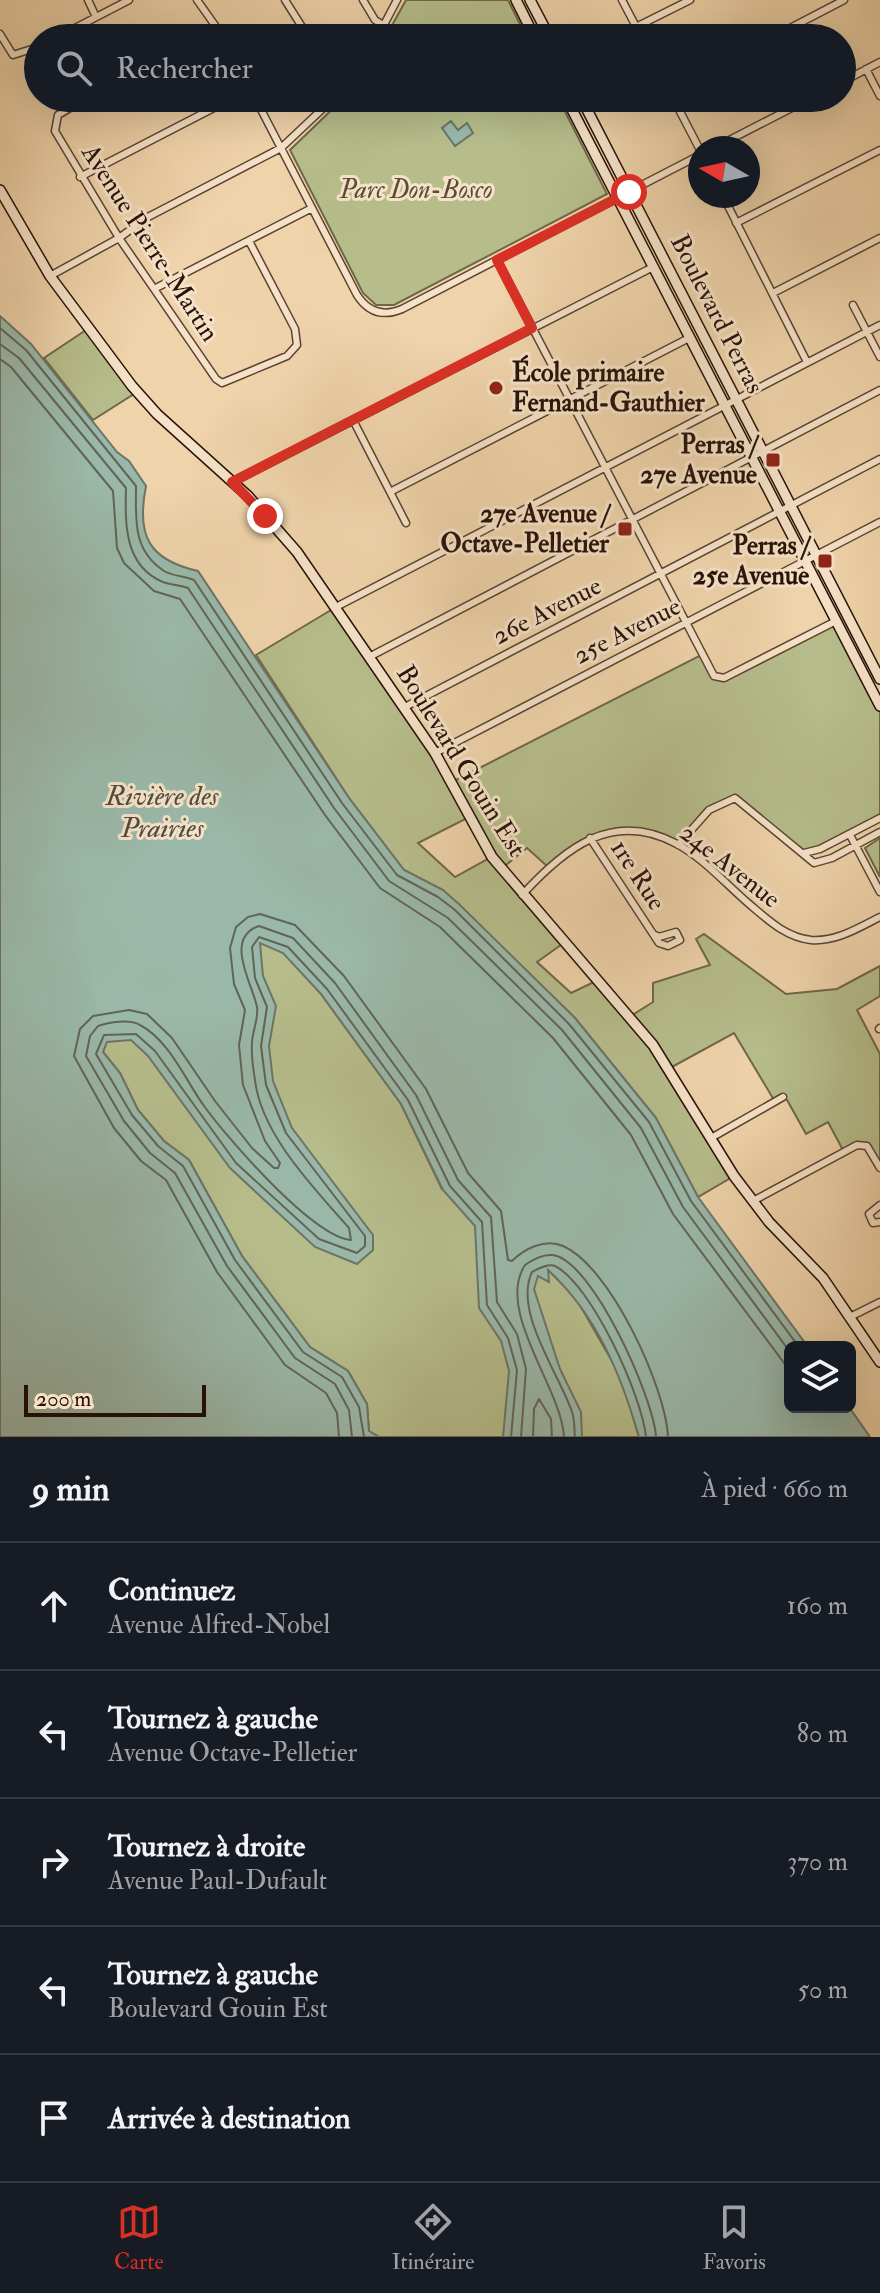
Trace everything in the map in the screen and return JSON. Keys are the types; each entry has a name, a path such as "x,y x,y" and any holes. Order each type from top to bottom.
{"street":[{"path":"88,0 96,17"},
{"path":"83,24 129,0"},
{"path":"197,0 214,24"},
{"path":"285,0 300,24"},
{"path":"363,0 375,20 381,24"},
{"path":"384,24 397,0"},
{"path":"516,0 528,24"},
{"path":"530,0 543,24"},
{"path":"622,0 634,24"},
{"path":"642,24 690,0"},
{"path":"798,24 844,0"},
{"path":"0,34 8,49 18,56 24,53"},
{"path":"856,74 880,62"},
{"path":"866,69 880,96"},
{"name":"Avenue Pierre-Martin","path":"61,112 55,120 55,131 80,177 216,379 222,383 287,356 297,345 295,329 249,241"},
{"path":"80,177 206,112"},
{"path":"262,112 357,295 373,311 395,312 688,160"},
{"path":"50,276 119,238 148,217 281,148 319,112"},
{"name":"Boulevard Perras","path":"573,112 880,706"},
{"name":"Boulevard Perras","path":"588,112 880,679"},
{"path":"680,112 692,136"},
{"path":"737,136 784,112"},
{"path":"736,223 880,150"},
{"name":"Boulevard Gouin Est","path":"0,190 50,276 132,386 157,414 232,482 282,533 435,753 492,857 653,1045 753,1201 823,1278 880,1362"},
{"path":"154,289 312,208"},
{"path":"729,208 807,362"},
{"path":"773,293 880,238"},
{"path":"497,260 717,677 724,678 836,621"},
{"path":"232,482 653,267"},
{"path":"853,305 880,357"},
{"path":"336,607 880,325"},
{"path":"390,492 689,338"},
{"path":"369,657 880,390"},
{"path":"353,420 406,523"},
{"name":"26e Avenue","path":"403,708 880,459"},
{"name":"25e Avenue","path":"435,753 880,522"},
{"path":"678,845 709,810 735,798 818,863 880,832"},
{"path":"804,853 850,835 880,818"},
{"name":"24e Avenue","path":"522,895 565,852 590,838 618,832 644,833 678,845 773,924 794,936 817,940 837,938 880,917"},
{"path":"850,835 880,892"},
{"name":"1re Rue","path":"590,838 653,934"},
{"path":"711,1138 783,1097"},
{"path":"753,1201 857,1145 870,1149 880,1168"},
{"path":"880,1205 869,1214 873,1223 880,1222"},
{"path":"850,1317 880,1302"}],"green space":[{"path":"406,0 508,0 520,24 393,24"},
{"name":"Parc Don-Bosco","path":"329,112 565,112 607,194 394,305 376,305 363,293 290,150"},
{"path":"89,328 137,392 93,420 44,358"},
{"path":"336,607 452,782 703,654 712,673 724,678 836,621 880,706 880,818 804,853 738,798 720,804 678,845 642,834 609,834 579,845 548,867 527,848 501,869 565,942 537,962 571,993 598,980 629,1017 653,1002 653,983 710,965 696,939 704,934 786,994 837,989 880,966 880,996 857,1010 880,1054 880,1168 864,1145 844,1152 828,1122 806,1134 787,1100 783,1097 774,1100 734,1033 670,1068 734,1176 698,1197 656,1118 575,1018 443,890 404,870 349,798 256,655","holes":["469,817 491,857 455,877 418,843"]},
{"path":"170,800 321,994 401,1104 442,1189 547,1269 576,1298 621,1377 639,1437 379,1437 369,1431 367,1404 348,1371 310,1347 242,1256 189,1160 164,1141 138,1110 120,1073 103,1052"},
{"path":"880,838 880,877 865,848"}],"water":[{"path":"451,121 458,130 467,123 473,133 455,146 442,128"},
{"name":"Rivière des Prairies","path":"0,316 31,344 117,452 129,461 146,486 143,519 150,543 168,560 198,571 349,798 404,870 443,890 575,1018 656,1118 698,1197 804,1341 784,1341 784,1413 853,1413 870,1437 639,1437 624,1391 594,1326 548,1270 549,1282 538,1276 534,1289 560,1369 581,1412 582,1437 503,1437 509,1371 501,1341 479,1308 475,1226 443,1190 401,1104 321,994 283,953 260,943 263,976 276,1006 269,1046 273,1081 292,1128 373,1235 373,1250 357,1264 315,1247 230,1168 148,1056 131,1040 107,1042 103,1052 120,1073 138,1110 164,1141 189,1160 242,1256 310,1347 348,1371 367,1404 369,1431 379,1437 0,1437"}],"place":[{"name":"École primaire Fernand-Gauthier","path":"496,388"},
{"name":"Perras / 27e Avenue","path":"773,460"},
{"name":"27e Avenue / Octave-Pelletier","path":"625,529"},
{"name":"Perras / 25e Avenue","path":"825,561"}],"route":[{"path":"265,516 232,482 532,328 497,260 629,192"}]}
